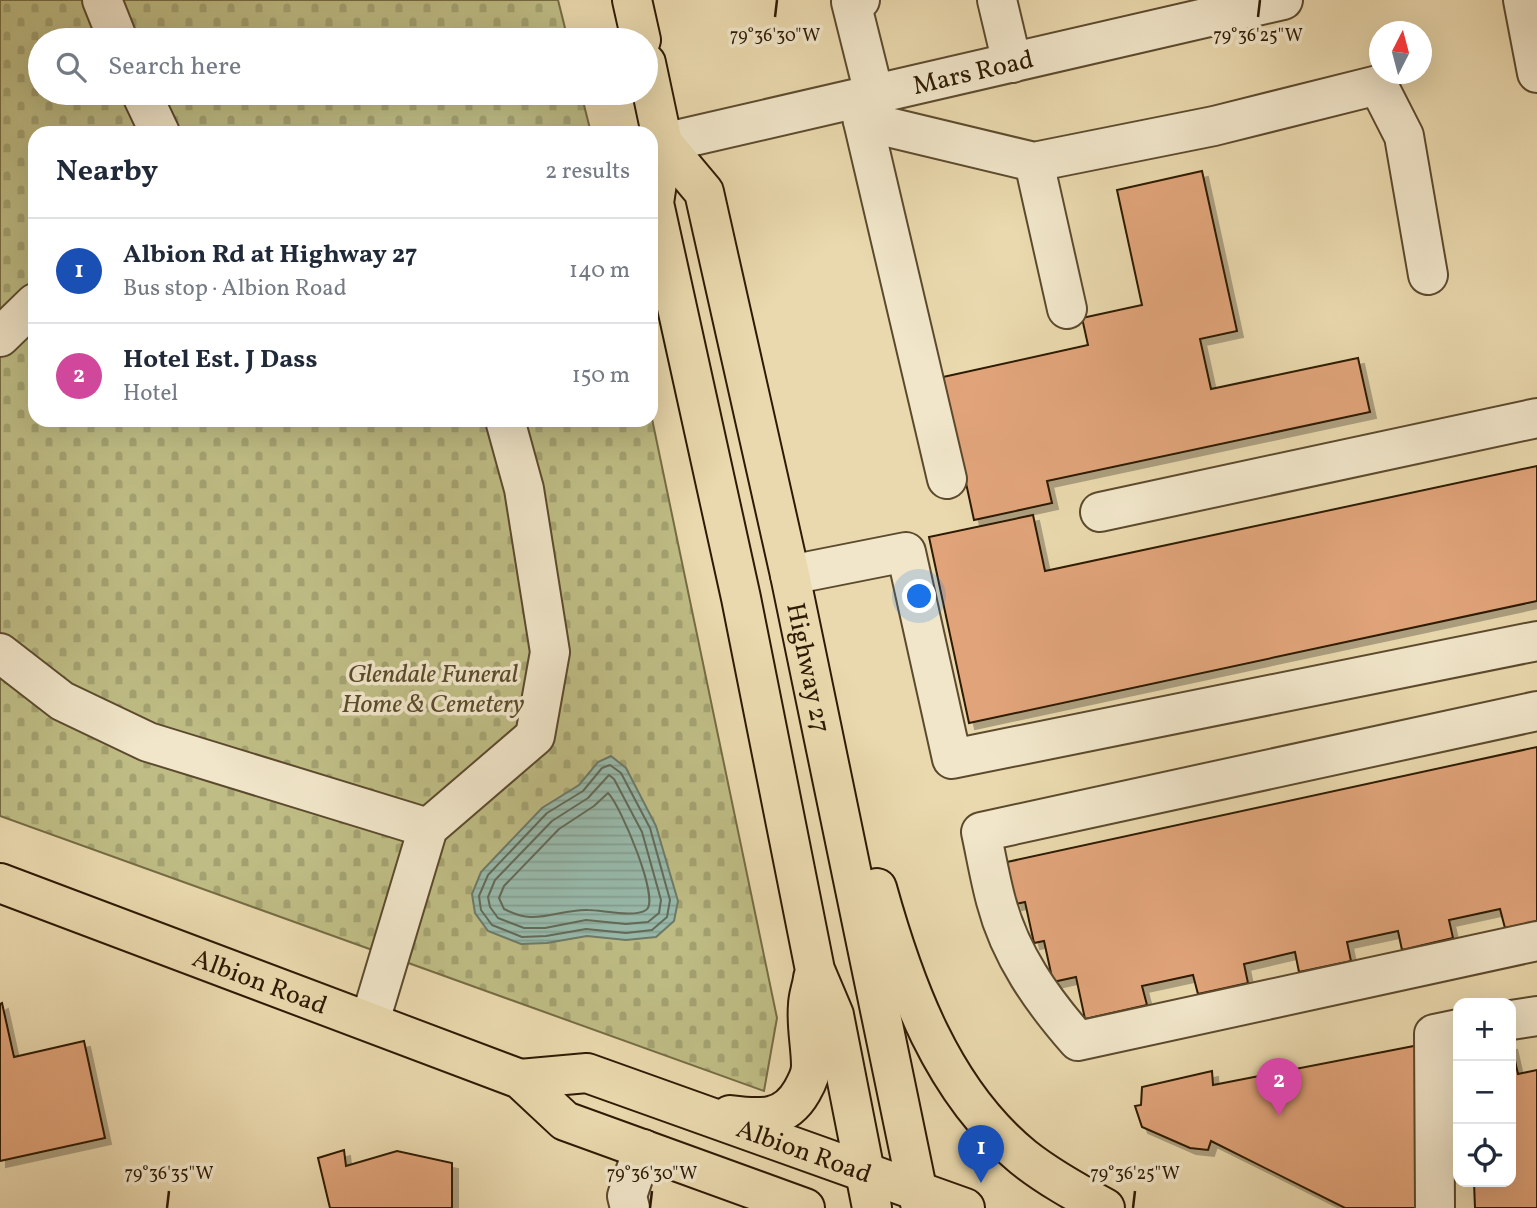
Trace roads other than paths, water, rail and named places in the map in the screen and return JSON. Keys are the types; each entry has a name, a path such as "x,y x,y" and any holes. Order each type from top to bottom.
{"main road":[{"path":"632,0 638,28"},
{"name":"Highway 27","path":"655,105 663,143 658,176"},
{"name":"Highway 27","path":"663,143 704,192 790,575 919,1200"},
{"name":"Highway 27","path":"658,221 741,598 815,970 834,1015 868,1190"},
{"path":"824,740 848,776 882,905 910,989 940,1055 966,1095 997,1133 1023,1157 1064,1186 1105,1208"},
{"name":"Albion Road","path":"0,883 520,1079 565,1121 805,1208"},
{"path":"693,1111 754,1118 785,1112 795,1103 811,1069 808,1005 815,970"},
{"name":"Albion Road","path":"520,1079 587,1073 693,1111 868,1190 965,1208"},
{"path":"705,1171 740,1208"}],"street":[{"path":"102,0 113,28"},
{"path":"860,0 851,2 865,105 947,479"},
{"path":"997,0 1012,63"},
{"name":"Mars Road","path":"663,143 865,105 1012,63 1154,15 1283,0"},
{"path":"1522,0 1537,73"},
{"path":"865,105 1034,162 1214,126 1378,85 1404,136 1428,275"},
{"path":"147,105 157,126"},
{"path":"1034,162 1067,309"},
{"path":"0,337 28,310"},
{"path":"1100,512 1537,418"},
{"path":"370,1021 428,828 535,736 550,652 524,489 507,427"},
{"path":"790,575 906,552 953,760 1537,641"},
{"path":"0,653 62,701 148,742 428,828"},
{"path":"1537,711 981,832 997,904 1023,966 1048,1007 1078,1041 1537,941"},
{"path":"1516,1019 1537,1016"},
{"path":"1436,1208 1434,1034 1453,1030"},
{"path":"630,1208 627,1196 643,1149"}],"water":[{"path":"611,756 626,768 656,826 678,901 674,921 656,937 626,940 587,936 547,943 521,944 488,931 475,913 472,894 481,872 542,808 579,785 598,762"}],"place":[{"name":"Hotel Est. J Dass","path":"1279,1116"},
{"name":"Albion Rd at Highway 27","path":"981,1183"}],"park label":[{"name":"Glendale Funeral Home & Cemetery","path":"433,688"}]}
